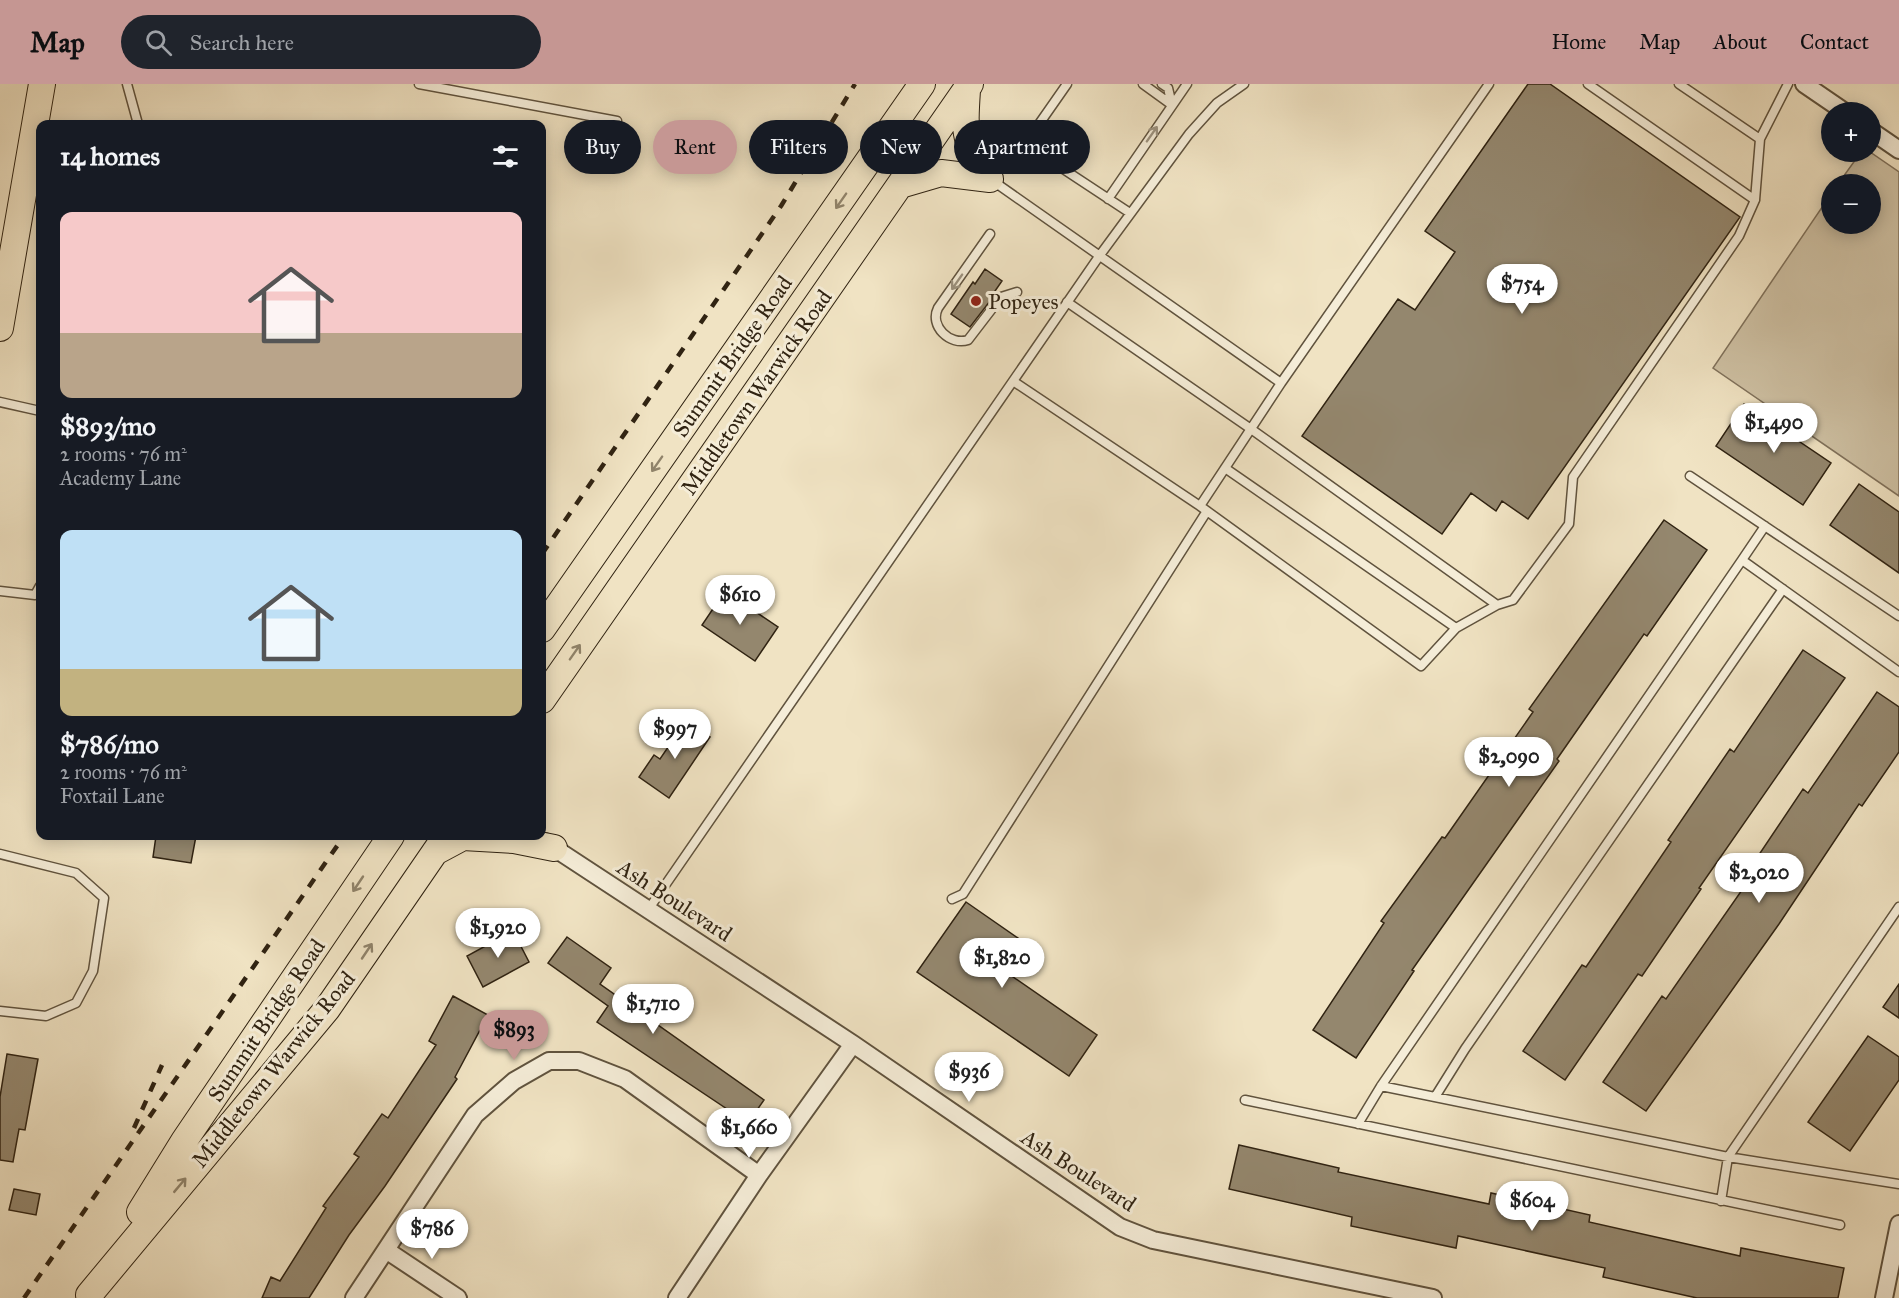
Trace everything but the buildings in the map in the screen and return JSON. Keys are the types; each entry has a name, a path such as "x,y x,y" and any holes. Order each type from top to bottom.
{"main road":[{"path":"0,328 42,84"},
{"name":"Summit Bridge Road","path":"546,623 922,84"},
{"path":"969,86 965,122 967,139 990,179"},
{"name":"Middletown Warwick Road","path":"546,694 969,86"},
{"path":"900,185 941,173 990,179"},
{"name":"Summit Bridge Road","path":"87,1296 184,1141 388,840"},
{"path":"514,840 544,842"},
{"name":"Middletown Warwick Road","path":"87,1296 327,1009 440,844"}],"street":[{"path":"1804,84 1830,102"},
{"path":"1881,138 1899,150"},
{"name":"Ash Boulevard","path":"544,842 853,1044 1120,1227 1153,1240 1433,1298"},
{"path":"677,1298 759,1175 853,1044"},
{"path":"354,1298 476,1115 514,1080 549,1061 579,1061 625,1079 759,1175"},
{"path":"1884,1298 1899,1224"},
{"path":"386,1250 458,1298"}],"lane":[{"path":"128,84 137,120"},
{"path":"419,84 612,120"},
{"path":"1067,84 1030,137 1030,143 1036,151 1130,213"},
{"path":"1143,84 1172,105"},
{"path":"1162,84 1168,88 1172,105"},
{"path":"1108,199 1187,84"},
{"path":"648,910 1130,213 1188,134 1217,103 1244,84"},
{"path":"952,899 963,894 1203,508 1225,468 1281,383 1489,84"},
{"path":"1588,84 1755,200"},
{"path":"1679,84 1760,139"},
{"path":"1013,381 1203,508 1421,666 1456,628 1497,605 1513,600 1569,524 1573,477 1739,236 1755,200 1760,139 1788,84"},
{"path":"990,179 1281,383"},
{"path":"990,234 938,308 935,315 936,323 941,331 954,340 961,342 968,340 1001,297 1017,292"},
{"path":"1067,302 1251,429 1497,605"},
{"path":"0,402 36,410"},
{"path":"1225,468 1456,628"},
{"path":"1690,476 1899,616"},
{"path":"1359,1124 1381,1086 1765,526"},
{"path":"1742,560 1899,672"},
{"path":"1435,1097 1465,1049 1783,589"},
{"path":"0,591 35,595 36,593"},
{"path":"0,854 76,873 104,898 93,971 76,1003 46,1016 0,1011"},
{"path":"1721,1201 1728,1157 1899,907"},
{"path":"1381,1086 1728,1157 1899,1184"},
{"path":"1245,1100 1840,1226"}],"shaded area":[{"path":"1881,160 1899,172 1899,496 1713,368 1821,209 1821,234 1881,234 1881,174 1845,174 1854,162 1881,162"}],"railway":[{"path":"546,548 781,206 855,84"},
{"path":"24,1298 341,840"},
{"path":"134,1128 162,1065"}],"place":[{"name":"Popeyes","path":"976,301"}]}
